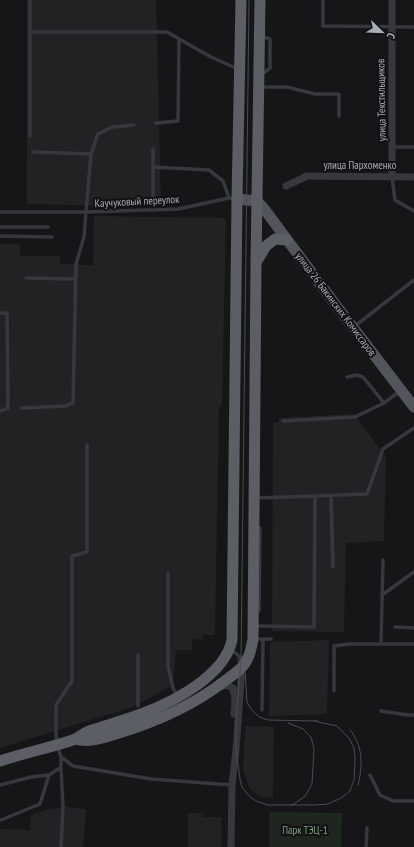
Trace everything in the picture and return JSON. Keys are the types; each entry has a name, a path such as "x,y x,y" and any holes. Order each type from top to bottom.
{"highway":[{"path":"0,761 75,740 87,732 144,713 178,697 204,680 219,666 229,650 232,640 233,198 240,70 241,0"},
{"path":"75,740 82,742 94,740 158,720 180,710 213,690 242,663 251,652 258,639 256,626 253,526 260,0"},
{"path":"256,263 266,246 275,239 288,240"}],"main road":[{"path":"233,198 258,201"},
{"name":"улица 26 Бакинских Комиссаров","path":"258,201 414,407"}],"street":[{"name":"улица Текстильщиков","path":"392,0 392,176"},
{"name":"улица Пархоменко","path":"286,186 307,176 414,177"},
{"path":"232,785 242,663"},
{"path":"213,690 227,685 233,688 231,847"}],"lane":[{"path":"30,0 30,136"},
{"path":"323,0 323,26 414,27"},
{"path":"30,32 167,32 211,57 240,70"},
{"path":"156,123 178,121 179,39"},
{"path":"259,82 315,94 339,94 340,116"},
{"path":"0,212 86,212 91,154 98,134 112,127 134,125"},
{"path":"392,147 414,147"},
{"path":"153,149 153,197"},
{"path":"33,152 91,154"},
{"path":"153,167 209,170 223,181 233,198"},
{"path":"392,176 395,200 414,211"},
{"name":"Каучуковый переулок","path":"22,408 64,406 73,403 76,264 84,237 86,212 178,209 233,198"},
{"path":"0,227 48,227"},
{"path":"0,236 52,237"},
{"path":"26,278 75,279"},
{"path":"353,328 414,280"},
{"path":"0,313 7,313 8,408 0,411"},
{"path":"347,377 357,375 363,377 384,403"},
{"path":"283,421 355,417 384,403 401,391"},
{"path":"254,498 368,494 383,449 414,428"},
{"path":"61,847 63,807 61,757 57,745 56,705 72,681 72,556 87,552 87,445"},
{"path":"256,626 314,627 315,496"},
{"path":"331,496 333,567"},
{"path":"381,643 382,560"},
{"path":"382,595 414,573"},
{"path":"168,574 168,666 173,688 178,697"},
{"path":"395,627 414,628"},
{"path":"262,710 258,639 271,639"},
{"path":"334,691 334,646 381,643 414,644"},
{"path":"229,650 236,653 242,663"},
{"path":"138,655 138,706"},
{"path":"381,711 408,716 414,715"},
{"path":"61,757 73,766 151,778 232,785"},
{"path":"0,785 31,776 49,775 61,767"},
{"path":"0,820 40,804 49,775"},
{"path":"370,775 380,795 393,801 414,801"},
{"path":"366,828 366,847"}],"shaded area":[{"path":"27,0 156,0 161,204 116,206 27,204"},
{"path":"94,216 226,218 222,406 219,407 215,635 203,635 203,640 192,639 192,650 176,650 173,685 133,707 0,748 0,244 19,244 21,256 60,256 60,264 93,265"},
{"path":"354,414 386,457 384,541 346,543 344,632 272,631 273,423 278,423 279,418"},
{"path":"329,640 327,714 269,716 270,642"},
{"path":"245,726 274,727 273,798 262,797 250,789 243,771"},
{"path":"65,807 86,809 83,847 0,847 0,829 30,830 31,815 45,810"},
{"path":"188,813 203,813 203,817 221,817 222,847 188,847"}],"green space":[{"name":"Парк ТЭЦ-1","path":"269,812 342,813 341,847 269,847"}],"tram line":[{"path":"249,0 241,659 236,720 236,750 242,787 250,797 256,801 268,805 314,805 328,804 341,798 350,791 354,780 355,759 354,748 349,738 337,726 314,721"},
{"path":"245,671 247,702 251,709 259,717 268,720 318,721"},
{"path":"288,723 303,729 311,737 314,749 312,784 305,796 294,804 290,805"},
{"path":"350,730 360,749 361,770 358,785"}]}
